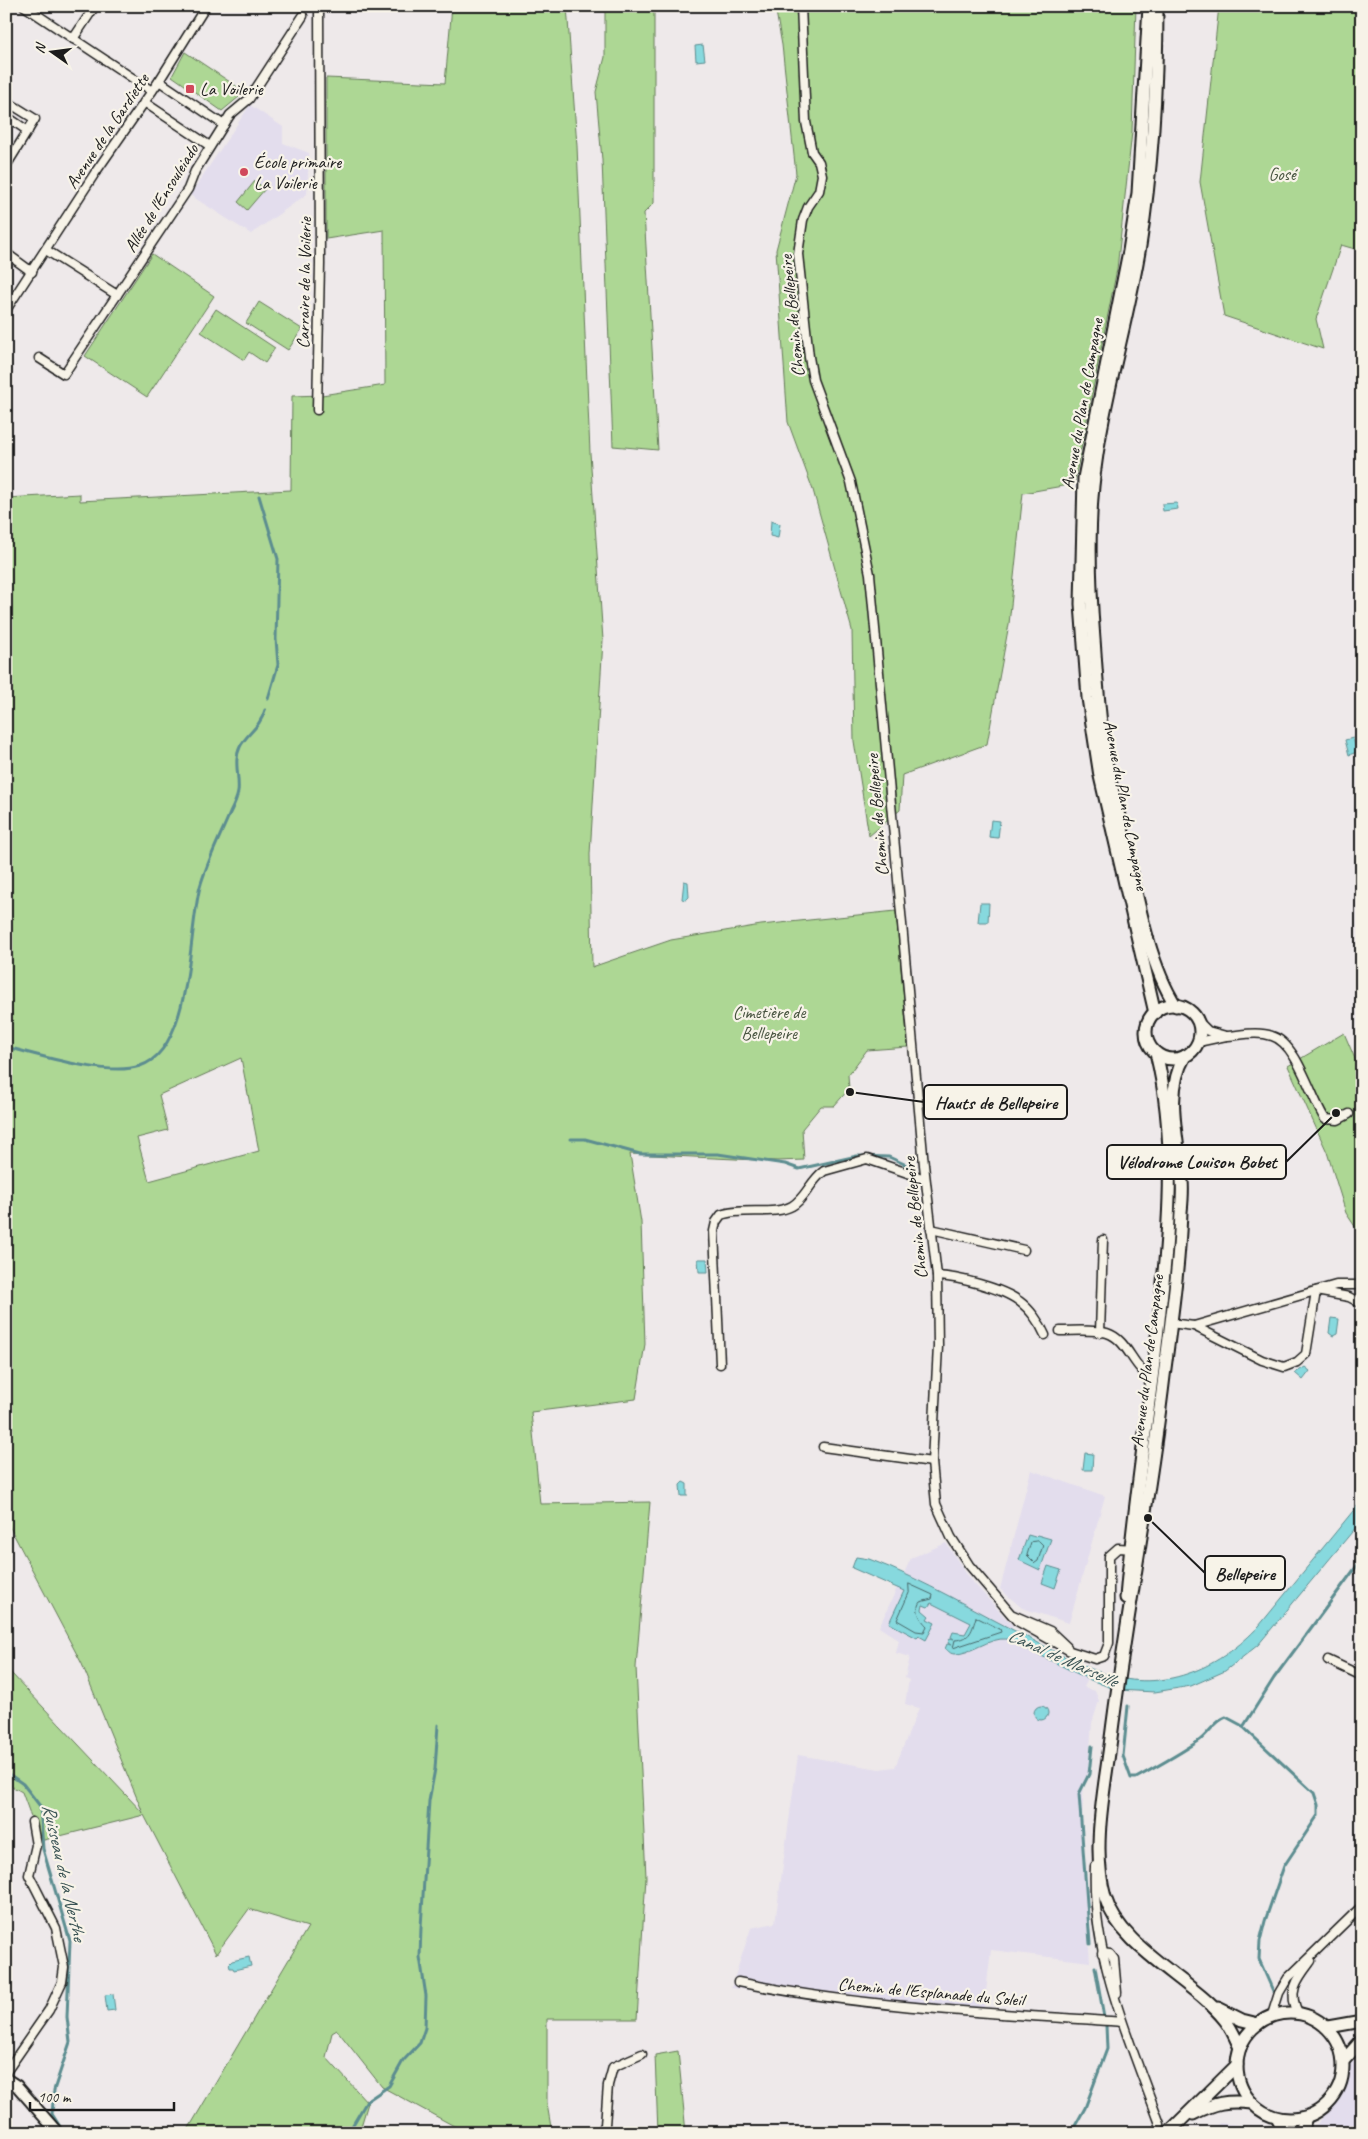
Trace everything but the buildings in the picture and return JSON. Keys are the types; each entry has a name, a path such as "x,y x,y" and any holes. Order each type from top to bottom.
{"main road":[{"name":"Avenue du Plan de Campagne","path":"1148,6 1138,193 1129,251 1084,478 1081,604 1088,698 1100,776 1155,1013"},
{"name":"Avenue du Plan de Campagne","path":"1157,6 1157,37 1147,190 1140,247 1093,485 1090,530 1092,608 1099,714 1107,764 1138,902 1156,962 1169,995 1176,1006"},
{"path":"1168,1006 1176,1006 1184,1008 1196,1019 1200,1034 1198,1042 1186,1056 1171,1059 1156,1053 1147,1038 1150,1020 1155,1013 1168,1006"},
{"name":"Avenue du Plan de Campagne","path":"1156,1053 1161,1073 1170,1181 1166,1255 1135,1549 1100,1840 1101,1880 1105,1896 1115,1920 1123,1931 1208,2002 1230,2026 1240,2048"},
{"name":"Avenue du Plan de Campagne","path":"1135,1549 1170,1323 1179,1249 1182,1184 1174,1108 1174,1083 1179,1067 1186,1056"},
{"name":"Avenue du Plan de Campagne","path":"1208,2002 1233,2016 1258,2024"},
{"path":"1164,2128 1215,2103 1231,2101 1252,2103 1277,2118 1293,2120 1306,2118 1319,2110 1336,2091 1344,2060 1341,2047 1328,2027 1313,2018 1299,2014 1272,2014 1258,2024 1240,2048 1237,2065 1239,2080 1252,2103"},
{"path":"1328,2027 1349,2025 1362,2021"},
{"path":"1344,2060 1362,2040"},
{"path":"1184,2118 1237,2065"},
{"path":"1277,2118 1285,2133"},
{"path":"1300,2133 1306,2118"}],"street":[{"path":"24,6 152,91"},
{"path":"73,39 95,6"},
{"name":"Avenue de la Gardiette","path":"6,310 95,173 159,81 206,6"},
{"name":"Carraire de la Voilerie","path":"317,410 320,264 320,6"},
{"name":"Chemin de Bellepeire","path":"801,6 806,122 812,152 819,162 822,175 819,191 808,207 803,220 798,254 813,380 851,482 870,574 925,1179 937,1276 938,1346 932,1462 936,1504 951,1537 986,1587 1022,1626 1070,1650 1095,1659 1101,1658 1106,1653 1108,1643 1107,1561 1114,1550 1135,1549"},
{"name":"Allée de l'Ensouleiado","path":"39,358 64,374 182,198 210,146 224,125 235,109 249,99 303,16"},
{"path":"159,81 224,125"},
{"path":"6,101 35,119 6,166"},
{"path":"144,102 210,146"},
{"path":"6,116 28,131"},
{"path":"46,250 117,295"},
{"path":"6,253 32,272"},
{"path":"1196,1019 1208,1031 1226,1036"},
{"path":"1198,1042 1226,1036 1259,1034 1279,1038 1295,1057 1325,1119 1338,1120 1349,1114"},
{"path":"720,1364 714,1231 718,1218 731,1212 787,1208 802,1199 818,1175 867,1159 925,1179"},
{"path":"931,1229 1024,1250"},
{"path":"1100,1333 1103,1240"},
{"path":"937,1276 956,1278 1010,1295 1026,1306 1041,1325 1045,1335"},
{"path":"1194,1326 1344,1283 1362,1285"},
{"path":"1170,1323 1194,1326 1262,1360 1284,1367 1297,1362 1306,1354 1316,1291"},
{"path":"1316,1291 1349,1297 1362,1304"},
{"path":"1060,1331 1100,1333 1116,1339 1140,1370 1154,1378"},
{"path":"823,1447 932,1462"},
{"path":"1328,1660 1362,1676"},
{"path":"6,2072 49,2010 62,1982 64,1967 56,1928 29,1875 36,1846 32,1822"},
{"path":"1100,1840 1095,1875 1102,1953 1110,1954 1114,1959 1118,2009 1164,2128"},
{"path":"1272,2014 1279,1993 1288,1978 1318,1951 1362,1906"},
{"path":"1299,2014 1295,2007 1293,1990 1296,1980 1318,1951"},
{"name":"Chemin de l'Esplanade du Soleil","path":"738,1982 812,1996 880,2004 1122,2022"},
{"path":"600,2133 605,2125 608,2086 614,2067 642,2054"},
{"path":"6,2079 17,2086 58,2133"}],"shaded area":[{"name":"École primaire La Voilerie","path":"250,105 283,127 283,143 309,153 307,194 251,234 190,195"},
{"path":"1031,1470 1105,1496 1069,1623 1022,1608 1000,1589"},
{"path":"946,1543 970,1579 1013,1626 1007,1639 1088,1679 1084,1687 1095,1691 1099,1701 1092,1723 1088,1772 1084,1781 1081,1835 1090,1962 991,1950 984,2008 903,2004 731,1988 751,1928 775,1923 798,1755 879,1769 895,1767 919,1708 905,1704 909,1680 905,1678 910,1657 896,1653 899,1640 879,1627 911,1558"},
{"path":"1362,2047 1362,2133 1309,2133 1341,2097 1350,2065"},
{"path":"1220,2123 1236,2125 1247,2130 1247,2133 1203,2133"}],"green space":[{"name":"Cimetière de Bellepeire","path":"452,6 567,6 577,146 590,453 603,640 590,854 592,967 671,940 761,925 896,911 908,1047 867,1050 848,1075 849,1089 834,1106 821,1106 802,1129 804,1160 777,1161 630,1154 641,1222 645,1344 636,1399 531,1412 540,1504 650,1502 636,1667 646,1877 637,2019 547,2019 547,2104 552,2133 467,2133 382,2087 337,2030 332,2033 326,2057 368,2103 359,2133 186,2133 308,1927 249,1909 216,1954 144,1815 40,1841 22,1792 6,1783 6,1662 11,1673 143,1813 82,1664 6,1520 6,498 80,494 80,501 291,490 292,396 322,395 385,385 384,230 326,239 326,78 445,83","holes":["241,1058 259,1151 149,1181 137,1138 168,1130 159,1095"]},
{"path":"605,6 654,6 654,203 644,213 658,450 613,446 602,160 596,92 605,57"},
{"path":"775,6 1136,6 1132,132 1117,269 1074,484 1023,493 1009,624 987,744 902,775 900,810 869,836 854,741 852,630 813,490 788,422 776,250 796,174 782,45"},
{"name":"Gosé","path":"1219,6 1362,6 1362,251 1341,245 1316,319 1323,349 1224,316 1200,182"},
{"path":"185,52 245,92 222,111 172,76"},
{"path":"255,181 265,189 247,210 238,202"},
{"path":"152,254 214,296 147,397 85,356"},
{"path":"259,302 302,329 288,350 246,323"},
{"path":"216,309 275,348 265,363 249,352 244,360 201,332"},
{"path":"1344,1033 1362,1075 1362,1237 1346,1213 1327,1152 1288,1066"},
{"path":"678,2051 686,2133 658,2133 655,2055"}],"water":[{"path":"703,45 705,60 696,61 695,46"},
{"path":"1177,503 1178,509 1163,511 1162,504"},
{"path":"771,521 780,524 778,538 770,536"},
{"path":"1353,738 1357,752 1349,755 1345,740"},
{"path":"991,820 1000,821 998,838 989,837"},
{"path":"684,881 688,882 689,897 686,900 682,899"},
{"path":"980,903 989,903 988,922 978,922"},
{"path":"698,1259 707,1259 708,1272 699,1272"},
{"path":"1331,1318 1339,1319 1337,1334 1333,1336 1329,1333"},
{"path":"1305,1367 1310,1371 1303,1380 1295,1373"},
{"path":"1085,1453 1093,1454 1092,1470 1083,1470"},
{"path":"683,1482 687,1484 687,1496 681,1496 680,1485"},
{"name":"Canal de Marseille","path":"1362,1500 1362,1520 1258,1645 1225,1671 1191,1686 1155,1692 1117,1690 1088,1679 1007,1639 993,1641 960,1654 951,1653 945,1649 947,1644 951,1645 948,1643 950,1638 954,1639 951,1637 953,1632 965,1634 971,1623 931,1603 928,1607 923,1605 922,1610 929,1616 927,1619 935,1623 926,1640 919,1636 917,1638 889,1623 904,1591 852,1568 856,1557 869,1559 930,1586 1091,1669 1112,1676 1153,1681 1173,1678 1211,1664 1244,1640 1259,1626"},
{"path":"1028,1535 1035,1537 1037,1535 1051,1539 1040,1570 1019,1560"},
{"path":"1048,1566 1061,1570 1055,1588 1042,1583"},
{"path":"1038,1706 1044,1706 1048,1713 1044,1720 1038,1720 1034,1716 1034,1710"},
{"path":"249,1957 251,1966 234,1970 230,1968 229,1964 232,1961"},
{"path":"113,1994 115,2010 107,2011 105,1995"}],"waterway":[{"name":"Ruisseau de la Nerthe","path":"259,496 278,559 276,639 278,665 268,699"},
{"name":"Ruisseau de la Nerthe","path":"6,1047 73,1064 110,1069 126,1069 140,1066 157,1055 170,1037 179,1013 190,958 200,887 237,795 238,752 243,742 257,726 265,710"},
{"path":"571,1139 585,1139 640,1154 718,1154 785,1164 799,1169 857,1156 889,1157 913,1168"},
{"path":"1243,1727 1274,1678 1362,1559"},
{"path":"1128,1706 1123,1756 1131,1778 1136,1778 1185,1750 1200,1740 1219,1721 1226,1717 1241,1725 1314,1793 1318,1805 1318,1815 1284,1866 1260,1941 1259,1959 1273,1991"},
{"path":"348,2133 367,2101 389,2086 403,2061 420,2043 425,2028 426,1996 420,1957 421,1927 429,1801 435,1769 438,1725"},
{"path":"1090,1944 1079,1794 1089,1774 1092,1746"},
{"name":"Ruisseau de la Nerthe","path":"6,1772 23,1784 40,1806 43,1849 70,1941 67,2017 70,2042 54,2090 52,2114 64,2133"},
{"path":"1095,1967 1104,2017"},
{"path":"1071,2133 1085,2108 1107,2049 1106,2025"}],"place":[{"name":"La Voilerie","path":"190,89"},
{"name":"École primaire La Voilerie","path":"244,172"},
{"name":"Hauts de Bellepeire","path":"850,1092"},
{"name":"Vélodrome Louison Bobet","path":"1336,1113"},
{"name":"Bellepeire","path":"1148,1518"}]}
